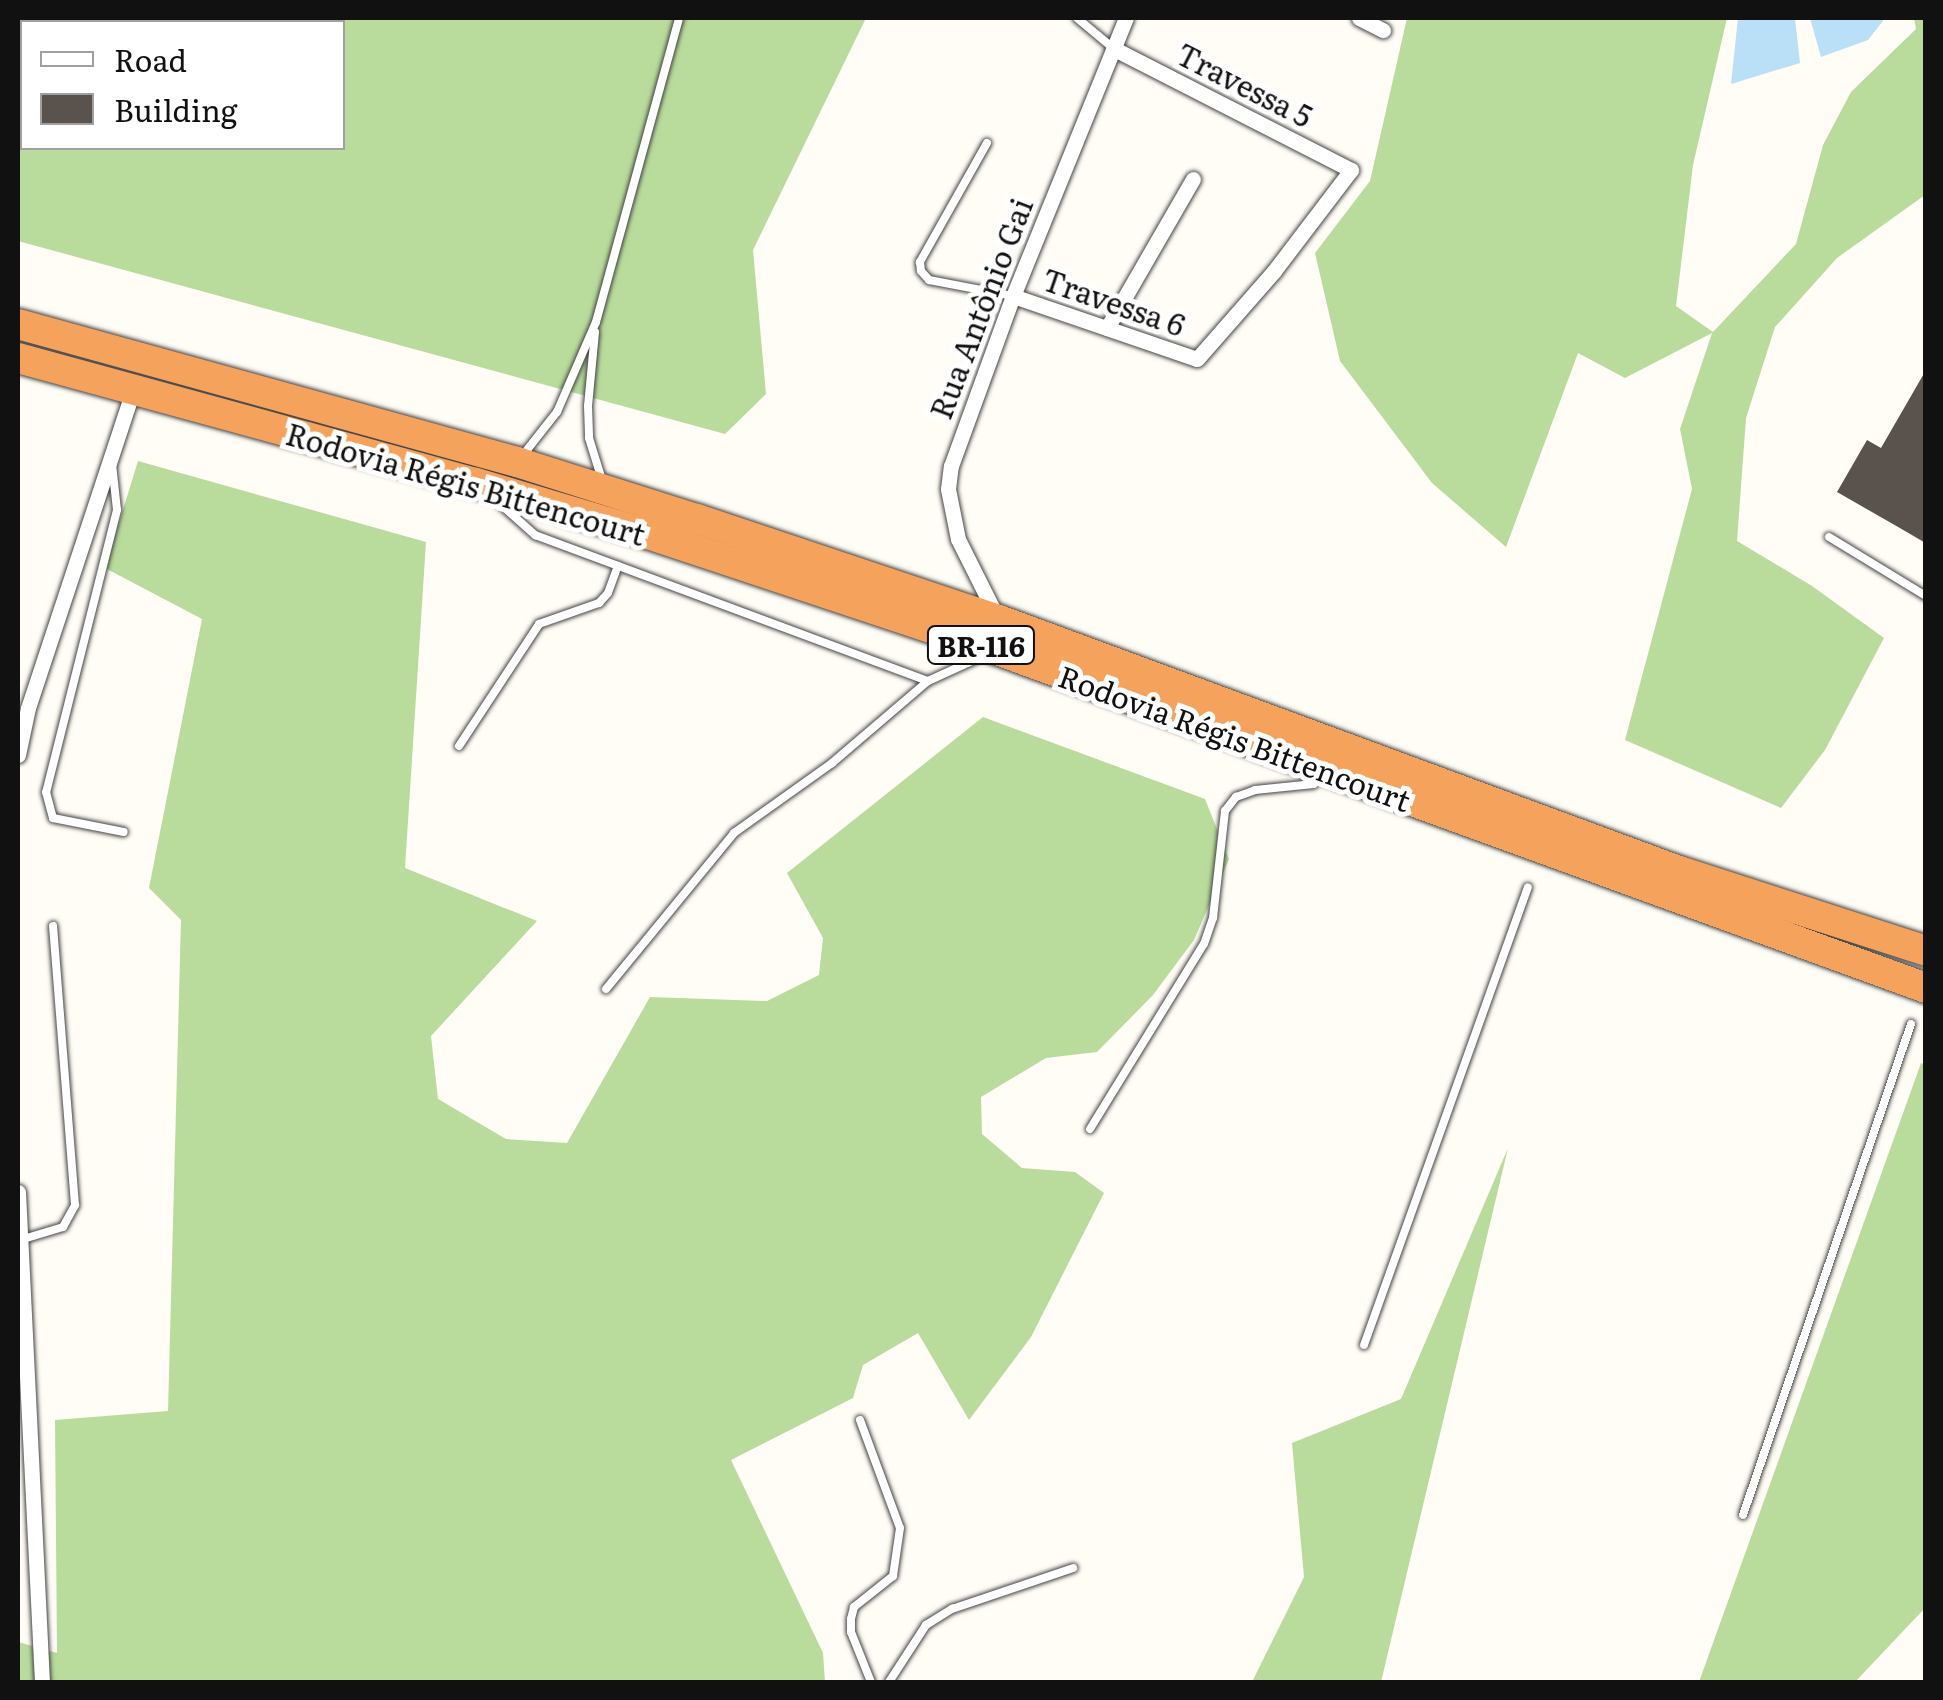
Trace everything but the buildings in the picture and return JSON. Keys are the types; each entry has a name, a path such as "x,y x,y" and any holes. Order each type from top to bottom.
{"highway":[{"name":"Rodovia Régis Bittencourt","path":"18,324 604,489 1926,988"},
{"name":"Rodovia Régis Bittencourt","path":"18,358 476,482 998,635 1679,871 1926,952"}],"street":[{"name":"Rua Antônio Gai","path":"998,635 958,539 948,490 960,435 1126,18"},
{"path":"1359,18 1383,30"},
{"name":"Travessa 5","path":"1113,48 1351,170 1274,271 1197,358"},
{"path":"1107,328 1193,179"},
{"name":"Travessa 6","path":"1013,296 1197,358"},
{"path":"18,755 28,708 133,390"},
{"path":"18,1192 42,1682"}],"lane":[{"path":"517,462 557,412 596,322 679,18"},
{"path":"1077,18 1113,48"},
{"path":"987,143 920,262 920,272 930,280 1013,296"},
{"path":"596,322 589,438 604,489"},
{"path":"111,460 118,486 117,510 46,792 53,818 124,832"},
{"path":"476,482 536,535 928,681"},
{"path":"1829,537 1926,596"},
{"path":"460,746 538,624 599,603 608,594 618,566"},
{"path":"606,989 734,833 832,763 928,681 998,635"},
{"path":"1090,1128 1204,944 1213,918 1226,810 1236,797 1255,790 1314,784"},
{"path":"1364,1345 1528,887"},
{"path":"20,1240 63,1227 74,1206 52,926"},
{"path":"1744,1515 1911,1024"},
{"path":"860,1420 900,1528 892,1576 854,1607 851,1618 851,1632 871,1682"},
{"path":"889,1682 926,1625 952,1609 1073,1568"}],"green space":[{"path":"18,18 866,18 753,250 766,394 725,434 18,241"},
{"path":"1407,18 1727,18 1693,165 1676,306 1713,332 1796,244 1823,145 1851,92 1916,29 1914,18 1925,18 1925,195 1837,258 1775,327 1746,418 1737,541 1812,586 1884,638 1825,750 1781,808 1625,740 1692,489 1680,429 1712,333 1625,378 1578,353 1506,547 1432,483 1340,361 1315,253 1370,181"},
{"path":"138,461 426,542 405,868 537,921 431,1036 438,1099 506,1139 567,1143 650,997 767,1001 819,975 823,938 787,873 983,717 1205,799 1229,859 1194,940 1153,995 1097,1052 1046,1058 981,1097 982,1134 1022,1168 1075,1172 1104,1193 1031,1337 969,1420 918,1333 863,1365 853,1398 731,1460 823,1653 825,1682 18,1682 18,1642 57,1653 55,1420 168,1411 181,920 149,888 202,619 105,568"},
{"path":"1921,1063 1926,1065 1925,1608 1855,1682 1699,1682"},
{"path":"1508,1148 1381,1682 1252,1682 1304,1577 1292,1443 1401,1399"}],"water":[{"path":"1738,18 1795,18 1800,63 1731,84"},
{"path":"1810,18 1883,21 1868,40 1821,57"}]}
